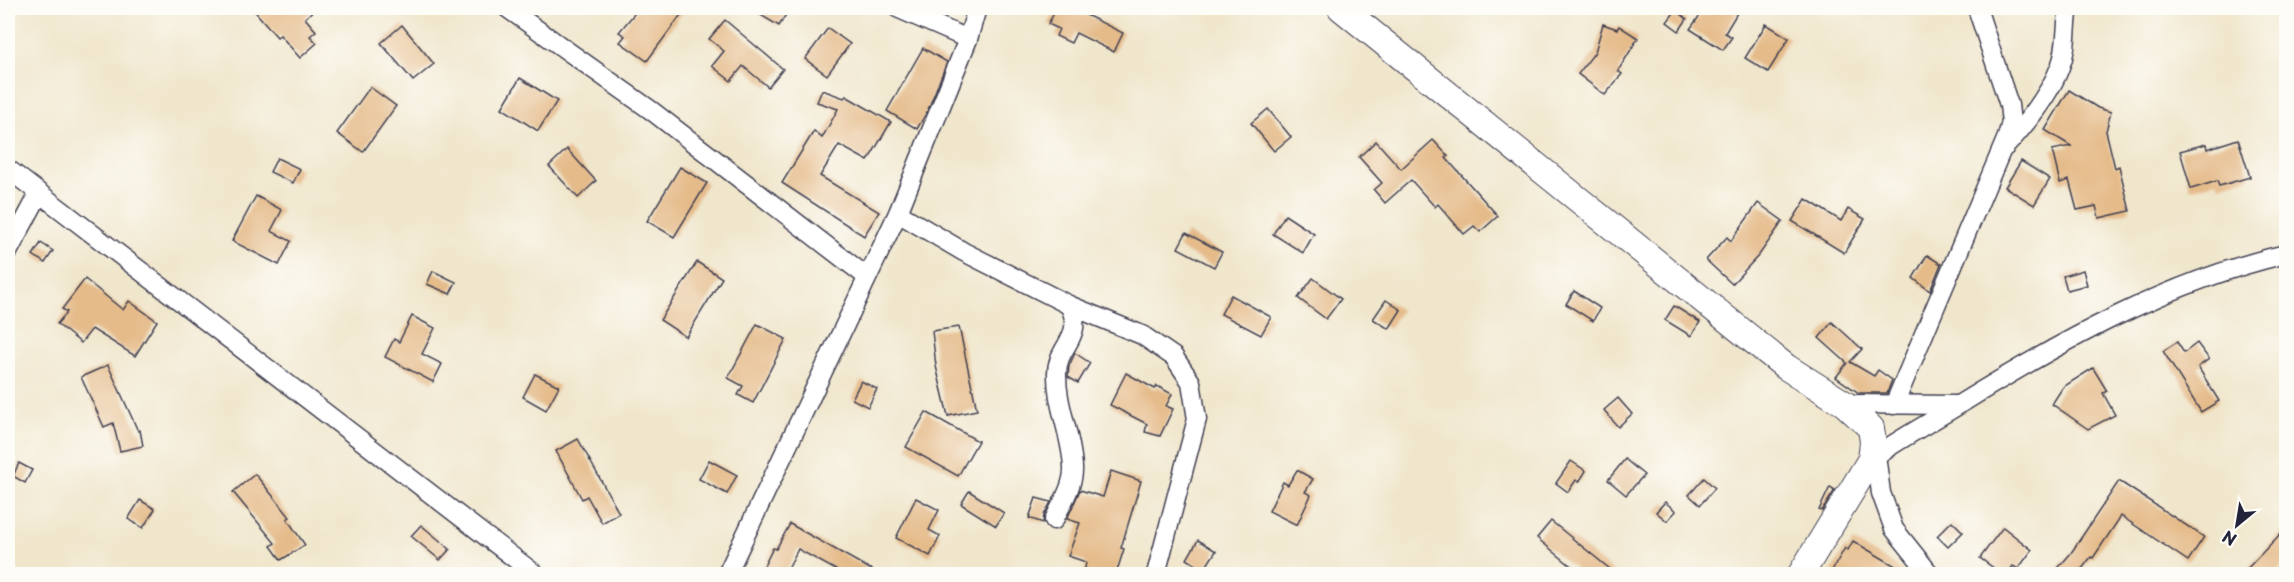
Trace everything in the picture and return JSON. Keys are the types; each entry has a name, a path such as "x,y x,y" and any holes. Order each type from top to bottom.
{"street":[{"path":"507,8 652,111 867,277"},
{"path":"897,8 968,39"},
{"path":"727,574 898,213 968,39 978,8"},
{"path":"1341,8 1786,367 1845,404 1871,428 1873,457 1881,493 1894,530 1930,574"},
{"path":"1894,405 2011,122 2009,105 1977,8"},
{"path":"2000,153 2023,127 2060,67 2067,41 2066,11"},
{"path":"8,169 535,574"},
{"path":"8,252 39,194"},
{"path":"898,213 964,252 1069,305 1142,335 1174,357 1191,382 1197,419 1156,574"},
{"path":"1801,574 1873,457 2023,365 2112,318 2202,280 2286,254"},
{"path":"1054,520 1074,470 1057,371 1075,330 1075,316 1069,305"},
{"path":"1845,404 1958,405"}],"building":[{"path":"252,8 316,8 305,18 316,31 310,36 317,43 300,58 280,35 277,37"},
{"path":"639,8 686,8 647,61 620,42 625,36 619,32"},
{"path":"749,8 790,8 779,26"},
{"path":"1057,8 1072,8 1123,33 1114,52 1076,33 1071,43 1056,36 1059,29 1048,24"},
{"path":"1705,8 1740,8 1725,33 1732,37 1723,50 1690,29"},
{"path":"1676,10 1687,19 1679,31 1667,22"},
{"path":"725,20 783,69 768,87 743,66 731,81 712,66 724,51 709,39"},
{"path":"1603,24 1617,29 1619,26 1638,38 1618,71 1622,74 1605,95 1578,74 1595,52"},
{"path":"1766,24 1789,38 1768,72 1745,58"},
{"path":"402,25 434,64 413,81 381,43"},
{"path":"828,28 850,44 827,75 805,59"},
{"path":"923,48 947,62 927,112 917,129 887,111"},
{"path":"520,78 557,101 538,131 502,108"},
{"path":"370,87 396,106 363,152 337,133"},
{"path":"822,90 844,98 846,96 891,122 868,161 839,145 820,176 879,212 864,236 782,183 814,131 822,138 838,109 817,102"},
{"path":"2069,90 2098,108 2111,112 2106,131 2115,168 2119,166 2130,211 2099,218 2096,206 2077,210 2069,180 2060,183 2052,150 2071,146 2045,130"},
{"path":"1268,109 1291,137 1274,151 1251,123"},
{"path":"2238,139 2250,177 2219,186 2217,181 2191,189 2180,151 2206,144 2207,149"},
{"path":"1433,140 1448,156 1446,158 1498,216 1480,232 1474,226 1464,234 1438,204 1435,207 1411,180 1385,203 1374,190 1382,183 1359,157 1376,141 1401,169"},
{"path":"567,149 596,181 578,198 549,166"},
{"path":"277,158 300,169 293,183 270,172"},
{"path":"2021,161 2050,179 2034,205 2005,187"},
{"path":"680,167 707,183 674,237 647,221"},
{"path":"256,196 282,210 271,231 291,241 279,265 232,241"},
{"path":"1806,199 1841,221 1848,209 1865,219 1844,253 1792,221"},
{"path":"1758,203 1783,221 1759,255 1732,284 1706,260 1727,237 1731,241"},
{"path":"1285,215 1314,234 1303,253 1273,234"},
{"path":"1186,233 1222,252 1214,267 1178,248"},
{"path":"41,243 53,251 45,263 33,255"},
{"path":"1927,255 1941,264 1930,291 1913,278"},
{"path":"697,262 722,278 686,337 660,320"},
{"path":"2083,270 2087,285 2067,290 2063,276"},
{"path":"433,271 456,282 450,294 427,284"},
{"path":"1313,278 1341,299 1326,319 1298,298"},
{"path":"85,279 123,310 129,301 157,321 135,356 92,329 81,343 57,324 67,312 62,309"},
{"path":"1574,291 1600,308 1593,321 1566,304"},
{"path":"1231,295 1271,317 1261,335 1221,314"},
{"path":"1386,300 1401,310 1389,329 1373,319"},
{"path":"1674,306 1700,322 1691,336 1665,320"},
{"path":"412,316 435,328 422,354 442,364 433,382 385,357 394,339 399,342"},
{"path":"1832,322 1862,349 1850,362 1874,376 1878,370 1892,380 1887,393 1859,393 1836,377 1847,363 1819,338"},
{"path":"757,324 786,339 753,403 738,395 743,386 728,378"},
{"path":"959,327 977,410 948,416 936,366 932,331"},
{"path":"2177,342 2184,353 2197,343 2209,359 2198,367 2219,401 2201,412 2163,351"},
{"path":"1075,353 1090,363 1078,383 1068,377 1069,366"},
{"path":"108,365 138,431 140,430 143,446 120,451 113,423 104,427 81,377"},
{"path":"2093,368 2107,391 2103,393 2115,415 2088,429 2052,404 2063,387"},
{"path":"1126,373 1155,389 1157,386 1172,394 1166,406 1173,409 1160,436 1145,432 1147,424 1110,405"},
{"path":"535,374 559,386 546,410 523,397"},
{"path":"861,381 877,389 868,407 852,399"},
{"path":"1618,398 1632,414 1618,427 1604,410"},
{"path":"926,412 978,441 958,476 906,447"},
{"path":"578,439 619,513 602,523 587,496 582,499 556,451"},
{"path":"1625,459 1644,475 1626,495 1608,480"},
{"path":"709,460 737,475 727,494 699,479"},
{"path":"1571,461 1586,471 1579,482 1576,480 1568,492 1556,483"},
{"path":"19,463 32,470 25,483 13,476"},
{"path":"1297,470 1313,479 1305,492 1311,495 1297,525 1269,511 1283,482 1288,485"},
{"path":"1111,471 1141,481 1121,548 1124,549 1116,574 1084,574 1086,562 1068,556 1080,523 1067,519 1080,490 1103,497"},
{"path":"255,474 290,517 287,519 305,545 281,560 271,546 275,543 233,492"},
{"path":"1704,478 1715,488 1700,505 1689,495"},
{"path":"2119,481 2204,537 2188,561 2121,516 2093,558 2091,557 2078,574 2053,574 2071,553"},
{"path":"1830,487 1835,490 1822,511 1819,510"},
{"path":"969,491 1004,513 996,526 961,504"},
{"path":"916,498 939,510 929,530 940,536 930,556 896,538"},
{"path":"1036,498 1051,502 1044,515 1043,523 1029,518"},
{"path":"140,500 155,509 143,528 128,519"},
{"path":"1665,502 1676,511 1667,521 1656,512"},
{"path":"1551,521 1616,574 1581,574 1537,538"},
{"path":"1952,521 1963,532 1948,547 1937,536"},
{"path":"790,524 879,574 843,574 798,549 785,574 760,574 773,548 776,549"},
{"path":"421,525 450,549 440,560 411,536"},
{"path":"2003,527 2032,550 2018,569 2013,566 2007,574 2002,574 1980,558"},
{"path":"2286,528 2286,564 2276,574 2242,574"},
{"path":"1198,540 1216,551 1204,570 1187,559"},
{"path":"1853,541 1909,574 1830,574 1845,548 1848,550"}]}
